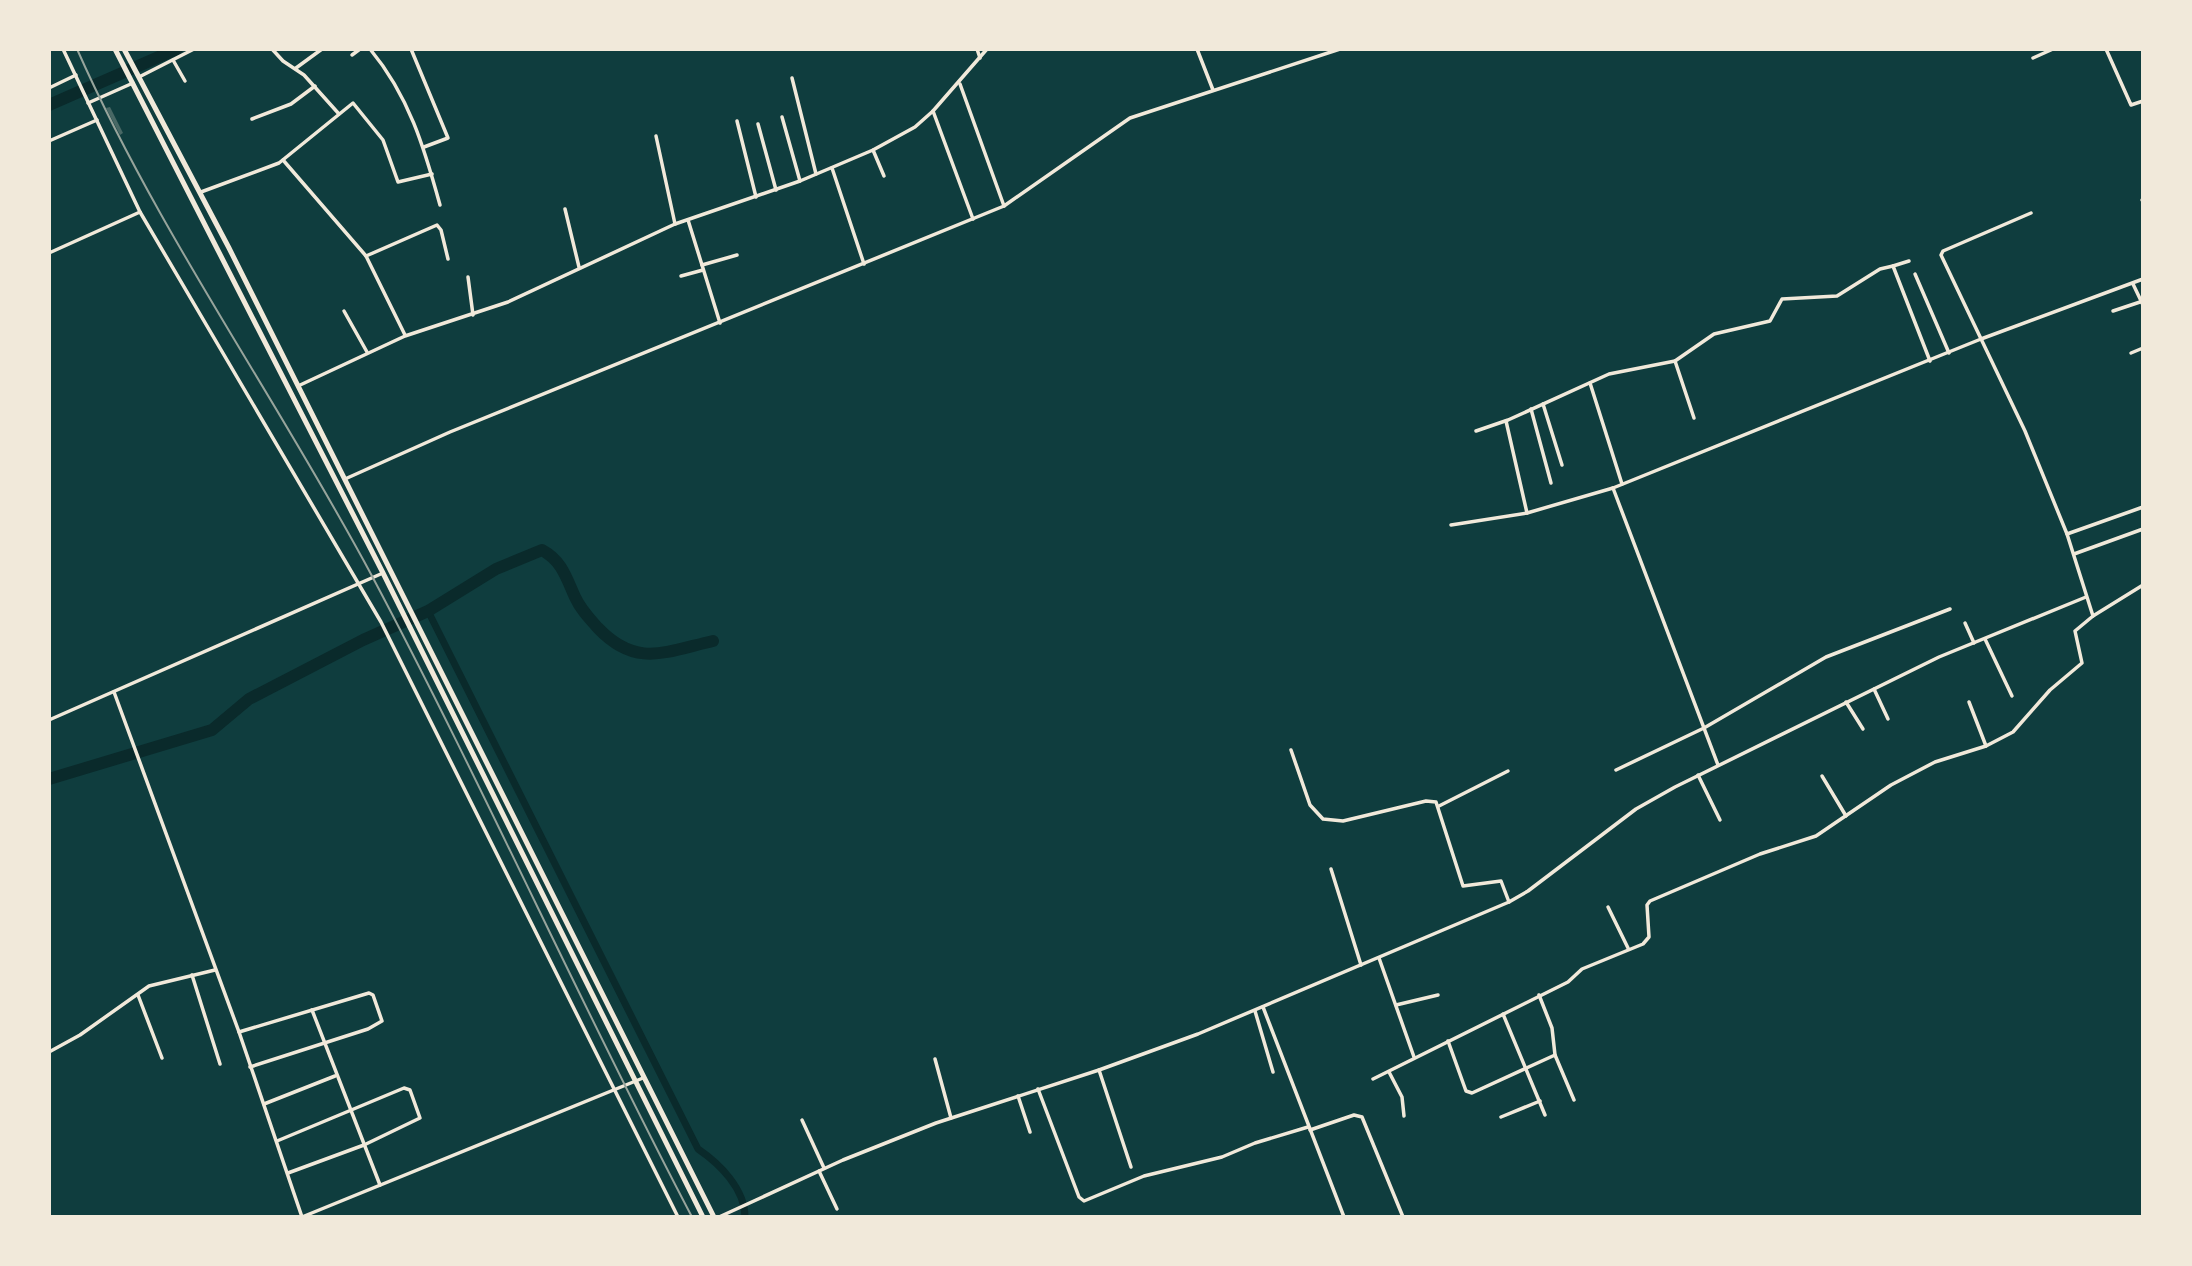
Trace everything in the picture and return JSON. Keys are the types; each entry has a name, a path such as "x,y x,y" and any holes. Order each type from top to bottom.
{"highway":[{"path":"115,49 383,573 703,1217"},
{"path":"124,49 229,248 644,1077 717,1217"},
{"path":"211,234 217,234 218,229"},
{"path":"220,251 229,248"}],"street":[{"path":"64,49 140,212 389,637 678,1217"},
{"path":"139,77 194,49"},
{"path":"272,49 282,61 296,68 315,86 339,114"},
{"path":"296,68 322,49"},
{"path":"352,55 360,49"},
{"path":"370,49 389,71 405,99 424,147 440,205"},
{"path":"411,49 448,137 424,147"},
{"path":"977,49 980,58"},
{"path":"298,386 405,336 508,302 675,224 776,190 873,150 915,127 960,84 988,49"},
{"path":"1197,49 1213,90"},
{"path":"345,479 450,432 1004,206 1121,123 1340,49"},
{"path":"2033,58 2053,49"},
{"path":"2106,49 2131,105 2143,101"},
{"path":"173,60 185,81"},
{"path":"49,88 76,75"},
{"path":"792,78 817,174"},
{"path":"88,103 133,82"},
{"path":"960,84 1004,206"},
{"path":"252,119 291,104 315,86"},
{"path":"198,193 283,160 351,104 357,106 386,144 399,182 432,174"},
{"path":"933,111 973,219"},
{"path":"782,117 800,181"},
{"path":"49,141 97,120"},
{"path":"737,121 756,197"},
{"path":"758,124 776,190"},
{"path":"656,136 675,224"},
{"path":"873,150 884,176"},
{"path":"283,160 366,256 405,336"},
{"path":"832,168 864,264"},
{"path":"565,209 579,267"},
{"path":"49,253 140,212"},
{"path":"2031,213 1957,243 1941,253 2025,431 2067,534 2093,616"},
{"path":"688,220 720,323"},
{"path":"366,256 437,225 441,230 448,259"},
{"path":"681,276 737,255"},
{"path":"1476,431 1631,368 1675,361 1714,334 1770,321 1782,299 1837,296 1880,269 1909,261"},
{"path":"1894,267 1930,361"},
{"path":"1915,274 1950,353"},
{"path":"468,277 473,315"},
{"path":"1451,525 1527,513 1613,488 1981,339 2143,279"},
{"path":"2113,311 2143,302 2133,284"},
{"path":"344,311 367,352"},
{"path":"2131,353 2143,348"},
{"path":"1675,361 1694,418"},
{"path":"1590,383 1622,484"},
{"path":"1543,404 1562,465"},
{"path":"1531,409 1551,483"},
{"path":"1506,421 1527,513"},
{"path":"1613,488 1718,765"},
{"path":"2067,534 2143,507"},
{"path":"2074,554 2143,529"},
{"path":"49,720 383,573"},
{"path":"1373,1079 1568,982 1582,969 1643,944 1649,936 1647,905 1650,901 1760,854 1803,842 1891,785 1935,762 1986,746 2013,732 2049,690 2082,663 2075,631 2093,616 2143,585"},
{"path":"717,1217 821,1170 951,1118 1098,1070 1255,1011 1509,902 1528,891 1636,809 1698,775 1974,643 2086,597"},
{"path":"1616,770 1704,728 1826,657 1950,609"},
{"path":"1965,623 1974,643"},
{"path":"1986,639 2012,696"},
{"path":"1874,689 1888,719"},
{"path":"114,692 141,759 239,1032 302,1217 644,1077"},
{"path":"1846,702 1863,729"},
{"path":"1969,702 1986,746"},
{"path":"1291,750 1310,805 1323,819 1343,821 1433,800 1439,806 1462,884 1467,887 1501,881 1509,902"},
{"path":"1439,806 1508,771"},
{"path":"1698,775 1720,820"},
{"path":"1822,776 1846,816"},
{"path":"1331,869 1362,965"},
{"path":"1608,907 1628,948"},
{"path":"1379,958 1414,1057"},
{"path":"49,1052 80,1035 157,982 215,970"},
{"path":"192,975 220,1063"},
{"path":"239,1032 369,993 373,995 382,1021 250,1067"},
{"path":"137,994 162,1058"},
{"path":"1395,1005 1438,995"},
{"path":"1539,995 1552,1028 1555,1055 1574,1100"},
{"path":"1263,1007 1344,1217"},
{"path":"312,1010 335,1076 380,1185"},
{"path":"1255,1011 1273,1072"},
{"path":"1503,1014 1545,1115"},
{"path":"1448,1041 1469,1092 1555,1055"},
{"path":"935,1059 951,1118"},
{"path":"1098,1070 1131,1167"},
{"path":"1389,1072 1403,1100 1404,1116"},
{"path":"264,1104 335,1076"},
{"path":"277,1141 404,1088 410,1090 420,1120 288,1173"},
{"path":"1038,1089 1079,1197 1084,1201 1151,1174 1222,1157 1255,1143 1354,1115 1362,1117 1403,1217"},
{"path":"1018,1096 1030,1132"},
{"path":"1501,1116 1540,1101"},
{"path":"802,1120 837,1209"}],"building":[{"path":"110,107 123,133 120,135 106,108"}],"waterway":[{"path":"49,105 177,49"},
{"path":"49,779 212,730 249,699 363,640 428,611 496,569 542,550 559,564 577,602 588,617 612,640 625,648 652,654 713,641"},
{"path":"428,611 698,1149 730,1178 741,1197 745,1217"}],"railway":[{"path":"77,49 144,184 372,576 692,1217"}]}
